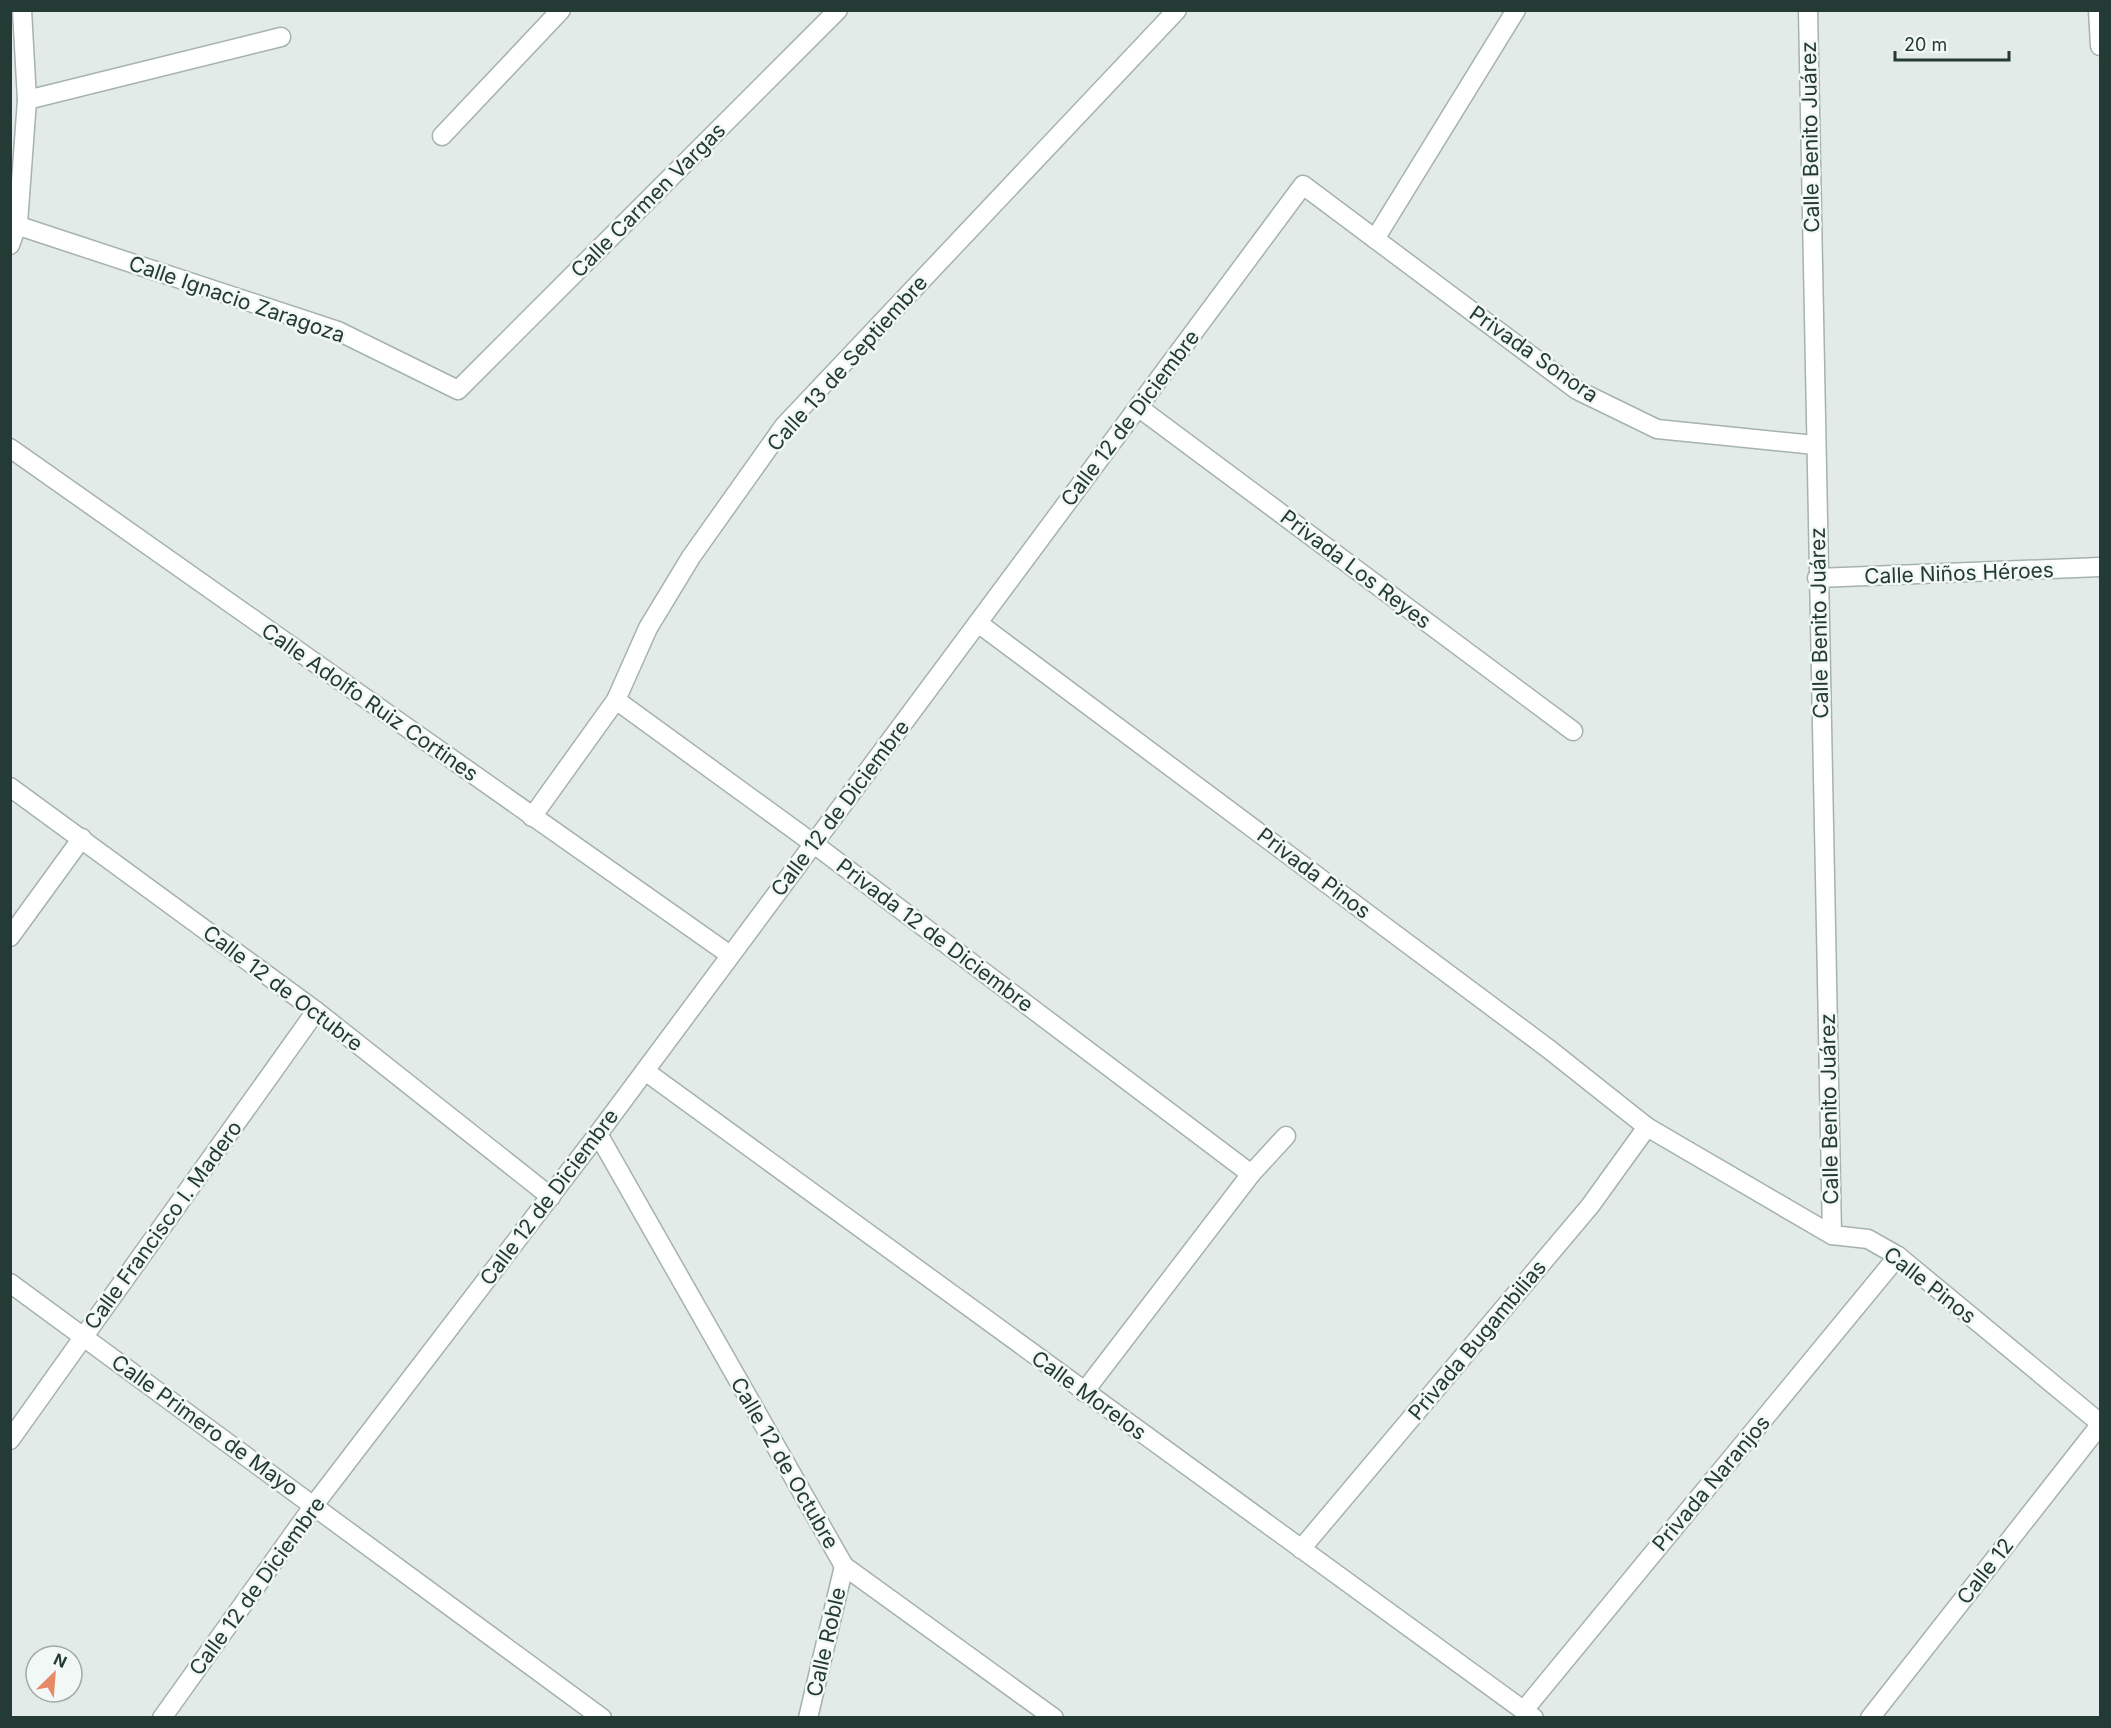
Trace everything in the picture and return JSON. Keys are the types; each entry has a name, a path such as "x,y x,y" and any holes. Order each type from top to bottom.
{"street":[{"path":"10,245 27,100 22,10"},
{"path":"442,136 561,10"},
{"name":"Calle Carmen Vargas","path":"458,390 838,10"},
{"name":"Calle 13 de Septiembre","path":"532,817 616,700 648,628 691,557 784,426 1177,10"},
{"path":"1376,239 1516,10"},
{"name":"Calle Benito Juárez","path":"1808,10 1817,578 1832,1235"},
{"path":"2098,10 2100,46"},
{"path":"27,100 281,37"},
{"name":"Calle 12 de Diciembre","path":"162,1718 314,1505 598,1134 1303,185 1376,239"},
{"name":"Calle Ignacio Zaragoza","path":"14,223 338,331 458,390"},
{"name":"Privada Sonora","path":"1376,239 1577,390 1657,429 1815,445"},
{"name":"Privada Los Reyes","path":"1138,407 1573,731"},
{"name":"Calle Adolfo Ruiz Cortines","path":"10,448 730,955"},
{"name":"Calle Niños Héroes","path":"1817,578 2100,567"},
{"name":"Privada Pinos","path":"978,623 1550,1050 1647,1127"},
{"name":"Privada 12 de Diciembre","path":"616,700 814,844 1251,1174"},
{"name":"Calle 12 de Octubre","path":"10,788 82,838 316,1011 550,1197"},
{"path":"10,937 82,838"},
{"name":"Calle Francisco I. Madero","path":"10,1440 316,1011"},
{"name":"Calle Morelos","path":"645,1071 1529,1714"},
{"name":"Calle Pinos","path":"1647,1127 1832,1235 1868,1239 1898,1256 2100,1424"},
{"name":"Privada Bugambilias","path":"1301,1549 1590,1206 1647,1127"},
{"name":"Calle 12 de Octubre","path":"598,1134 844,1566 1054,1718"},
{"path":"1084,1392 1251,1174 1286,1136"},
{"name":"Privada Naranjos","path":"1529,1714 1898,1256"},
{"name":"Calle Primero de Mayo","path":"10,1283 602,1718"},
{"name":"Calle 12","path":"1870,1718 2100,1424"},
{"name":"Calle Roble","path":"808,1718 844,1566"}]}
